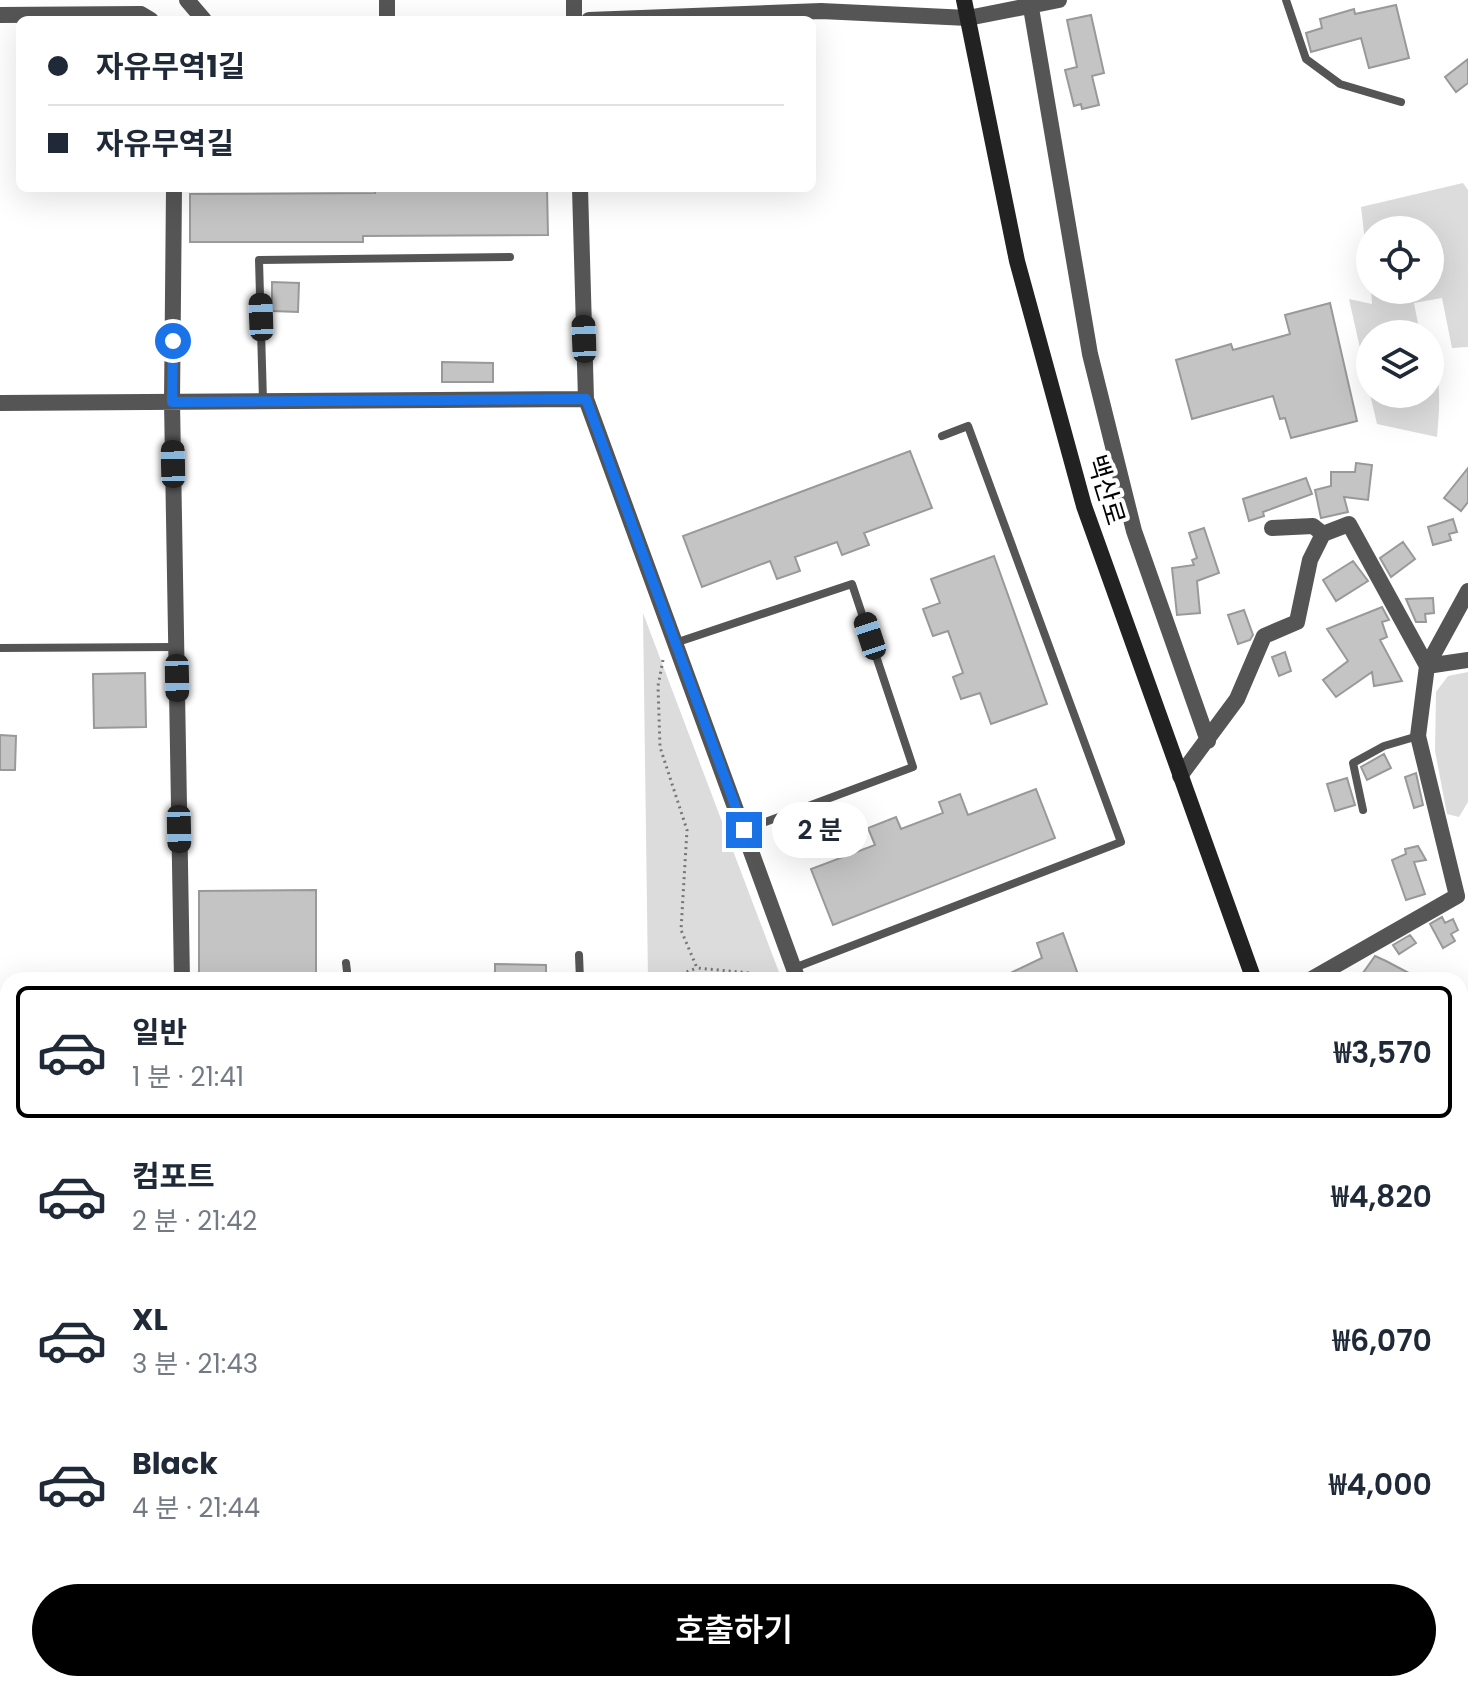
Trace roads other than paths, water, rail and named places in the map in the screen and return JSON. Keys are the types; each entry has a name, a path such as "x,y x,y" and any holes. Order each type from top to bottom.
{"main road":[{"name":"백산로","path":"964,0 1017,261 1084,506 1251,972"}],"street":[{"path":"187,0 201,16"},
{"path":"655,16 820,6 968,18 1059,0"},
{"path":"1030,4 1090,354 1134,531 1208,741"},
{"path":"0,15 144,16"},
{"path":"174,192 172,402 182,972"},
{"path":"580,192 586,399 795,972"},
{"path":"0,403 586,399"},
{"path":"1180,776 1237,699 1264,636 1297,622 1310,560 1323,534 1349,524 1427,666"},
{"path":"1272,528 1313,526 1323,534"},
{"path":"1324,972 1457,896 1418,736 1427,666 1468,591"},
{"path":"1427,666 1468,660"}],"lane":[{"path":"1286,0 1306,59 1340,84 1401,102"},
{"path":"263,402 259,260 510,257"},
{"path":"801,972 1121,842 968,426 942,436"},
{"path":"675,643 852,584 913,767 744,830"},
{"path":"0,648 176,647"},
{"path":"1363,810 1353,763 1384,746 1418,736"},
{"path":"579,955 580,972"},
{"path":"346,963 347,972"}]}
